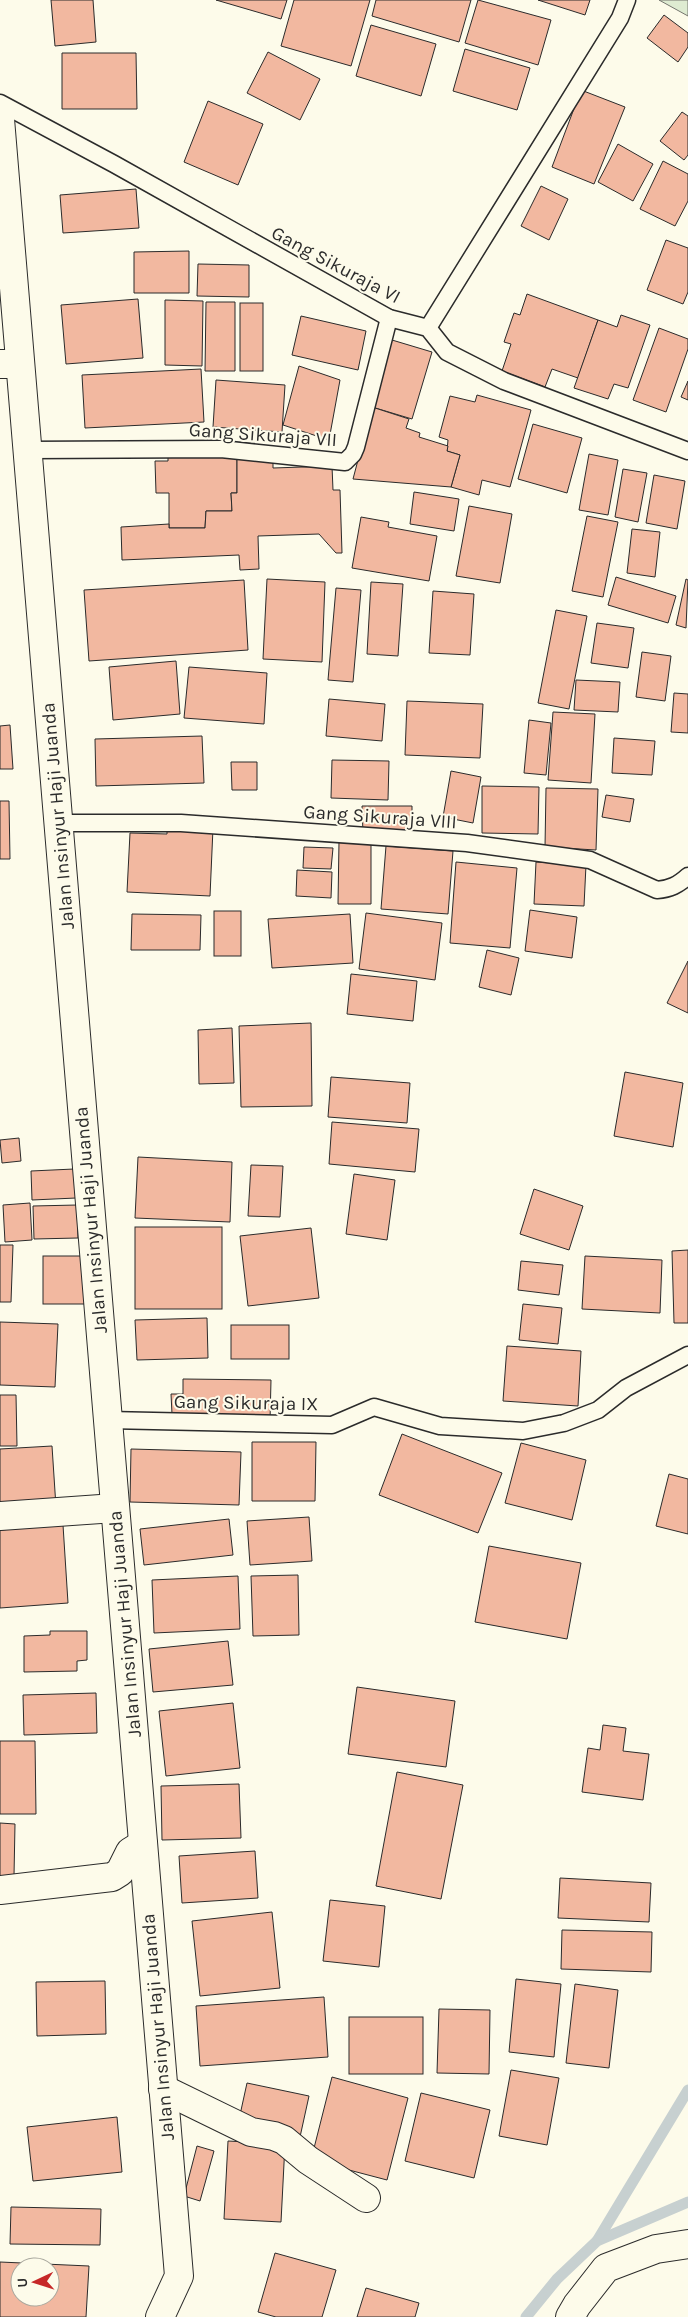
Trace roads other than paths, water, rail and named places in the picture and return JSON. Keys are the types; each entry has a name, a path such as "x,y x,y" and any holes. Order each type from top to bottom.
{"main road":[{"name":"Jalan Insinyur Haji Juanda","path":"0,119 10,364 28,450 179,2276 162,2316"},
{"path":"0,1516 115,1508"},
{"path":"0,1890 112,1876 120,1872 130,1852 143,1844"},
{"path":"163,2089 251,2132 274,2136 284,2140 308,2160 366,2198"},
{"path":"570,2317 606,2268 656,2249 688,2244"}],"lane":[{"path":"627,0 620,18 428,328 447,352 504,381 688,451"},
{"name":"Gang Sikuraja VI","path":"0,103 114,164 389,318 428,328"},
{"name":"Gang Sikuraja VII","path":"28,450 221,449 345,462 353,454 389,318"},
{"name":"Gang Sikuraja VIII","path":"58,823 180,823 467,843 590,860 657,890 668,889 679,884 688,876"},
{"name":"Gang Sikuraja IX","path":"108,1420 332,1425 374,1407 440,1426 523,1432 564,1423 598,1410 626,1388 688,1355"}],"waterway":[{"path":"597,2241 688,2090"},
{"path":"526,2317 557,2279 597,2241 688,2202"}]}
